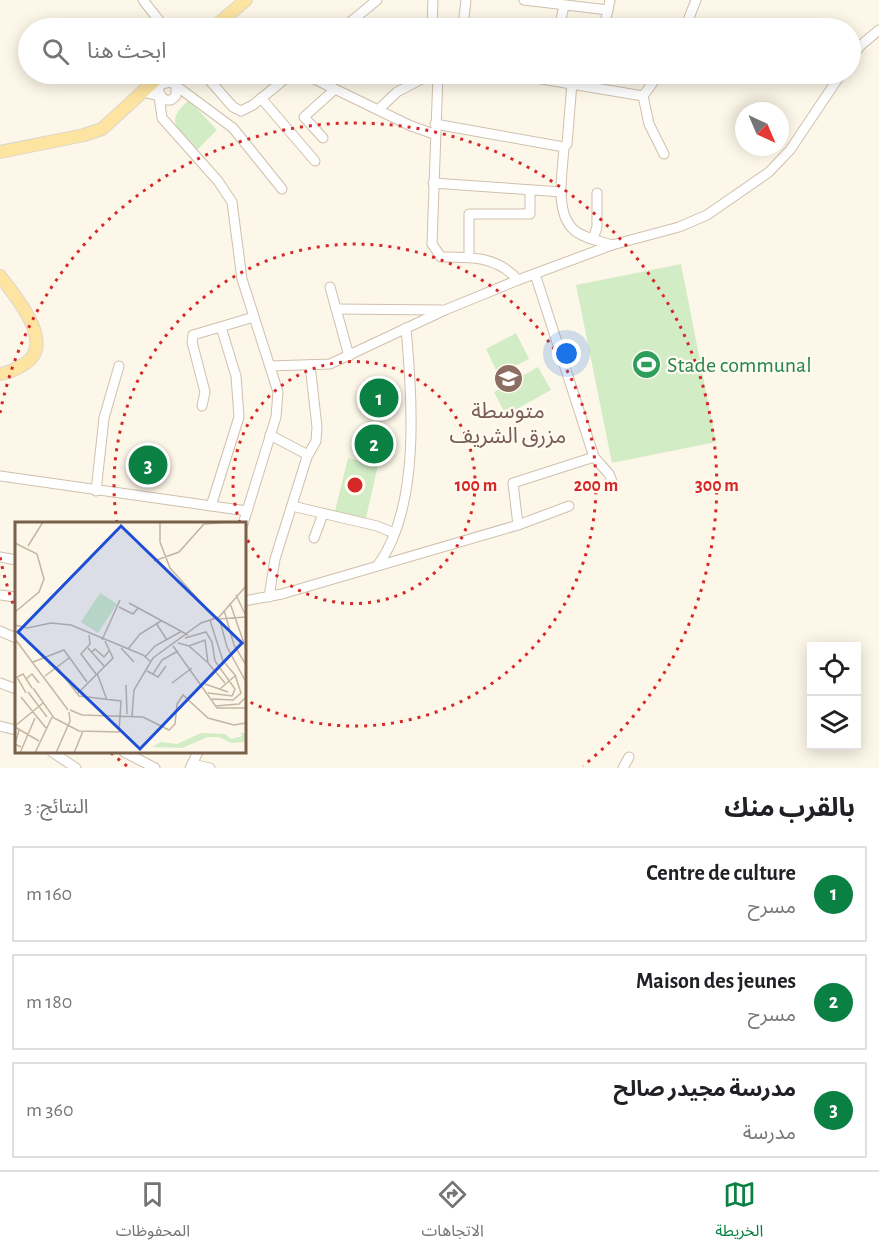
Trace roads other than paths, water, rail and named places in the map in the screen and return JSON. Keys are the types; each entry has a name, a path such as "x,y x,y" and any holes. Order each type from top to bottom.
{"main road":[{"path":"225,18 246,0"},
{"path":"0,152 84,135 102,129 153,84"},
{"path":"0,276 22,305 35,331 38,347 31,359 17,369 0,374"}],"street":[{"path":"143,0 157,18"},
{"path":"355,18 377,0"},
{"path":"432,18 433,0"},
{"path":"464,17 466,0"},
{"path":"524,0 608,10"},
{"path":"606,18 610,0"},
{"path":"689,18 696,0"},
{"path":"561,18 564,6"},
{"path":"861,45 879,30"},
{"path":"160,84 158,91 162,118 218,182 232,202 242,279 278,392 276,417 244,522"},
{"path":"174,84 233,128 282,189"},
{"path":"213,84 233,107 241,111 278,84"},
{"path":"323,84 411,126 564,147"},
{"path":"378,110 398,92 413,84"},
{"path":"437,84 432,244 441,257 469,257 503,264 518,280"},
{"path":"572,84 567,144 564,147 562,192 564,215 573,230 612,245"},
{"path":"577,84 643,96"},
{"path":"652,84 643,96 649,124 664,154"},
{"path":"270,366 330,364 445,310 518,280 612,245 679,227 707,215 770,172 790,150 834,84"},
{"path":"142,92 171,100 176,96 176,86"},
{"path":"322,138 304,117 334,90"},
{"path":"261,98 315,161"},
{"path":"434,183 562,192"},
{"path":"469,257 469,214 530,214 530,190"},
{"path":"593,239 597,227 597,193"},
{"path":"535,274 594,457 609,474 614,486"},
{"path":"330,287 349,356"},
{"path":"336,309 445,310"},
{"path":"202,406 206,392 192,342 193,335 254,317"},
{"path":"211,506 239,417 236,376 222,327"},
{"path":"378,565 394,533 413,432 406,328"},
{"path":"269,597 275,559 308,455 316,441 317,427 310,365"},
{"path":"96,491 104,418 119,366"},
{"path":"270,435 308,455"},
{"path":"518,525 513,483 594,457"},
{"path":"0,476 247,511"},
{"path":"292,506 377,526 394,533"},
{"path":"246,601 269,597 518,525 569,506"},
{"path":"314,538 323,514"},
{"path":"0,557 15,560"},
{"path":"0,595 15,597"},
{"path":"0,631 15,638"},
{"path":"0,683 15,689"},
{"path":"0,726 15,730"},
{"path":"54,753 76,768"},
{"path":"126,753 155,768"},
{"path":"623,768 629,757"},
{"path":"191,766 210,768"}],"place":[{"name":"Stade communal","path":"646,364"},
{"name":"متوسطة مزرق الشريف","path":"508,378"},
{"name":"Centre de culture","path":"379,398"},
{"name":"Maison des jeunes","path":"374,444"},
{"name":"مدرسة مجيدر صالح","path":"148,465"}]}
